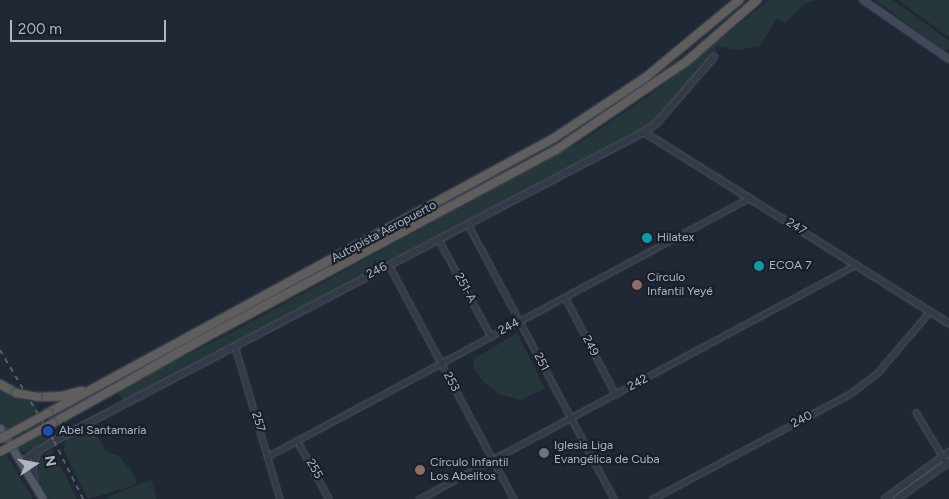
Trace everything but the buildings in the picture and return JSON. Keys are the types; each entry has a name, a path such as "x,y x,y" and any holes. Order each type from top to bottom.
{"highway":[{"name":"Autopista Aeropuerto","path":"0,438 554,138 646,77 739,0"},
{"name":"Autopista Aeropuerto","path":"0,452 203,339 556,150 687,61 757,0"},
{"path":"0,384 16,393 38,397 62,396 109,380"}],"main road":[{"path":"863,0 949,60"},
{"path":"0,428 43,499"}],"street":[{"name":"246","path":"21,462 39,450 235,346 658,124 714,57"},
{"name":"247","path":"644,132 949,323"},
{"name":"244","path":"268,456 749,198"},
{"name":"251","path":"468,224 614,499"},
{"name":"251-A","path":"439,240 491,336"},
{"name":"253","path":"389,265 514,499"},
{"name":"242","path":"419,499 856,265"},
{"name":"249","path":"565,297 616,395"},
{"name":"240","path":"653,499 848,395 878,372 930,311"},
{"name":"257","path":"235,346 280,499"},
{"path":"916,412 946,461"},
{"name":"255","path":"297,440 329,499"},
{"path":"35,485 33,466 39,450"},
{"path":"897,499 946,461 949,452"},
{"path":"885,499 946,461"}],"shaded area":[{"path":"769,0 815,0 803,5 785,23 777,18 760,46 739,50 715,46 716,52 656,119 645,127 123,401 117,390 227,335 585,139 653,93"},
{"path":"875,0 893,0 949,41 949,48 945,51"},
{"path":"899,0 949,0 949,37 917,14"},
{"path":"517,333 545,389 521,400 501,395 486,384 474,369 474,359"},
{"path":"0,389 34,402 55,439 27,453 17,449 0,421"},
{"path":"89,428 93,429 106,451 118,456 133,472 137,482 135,485 88,499 64,451 65,440"},
{"path":"51,448 77,499 50,499 38,480 40,460"},
{"path":"6,454 33,499 0,499 0,458"},
{"path":"151,480 157,499 106,499 119,492"}],"railway":[{"path":"0,350 54,441 83,499"}],"place":[{"name":"Hilatex","path":"647,238"},
{"name":"ECOA 7","path":"759,266"},
{"name":"Círculo Infantil Yeyé","path":"637,285"},
{"name":"Abel Santamaría","path":"48,431"},
{"name":"Iglesia Liga Evangélica de Cuba","path":"544,453"},
{"name":"Círculo Infantil Los Abelitos","path":"420,470"}]}
